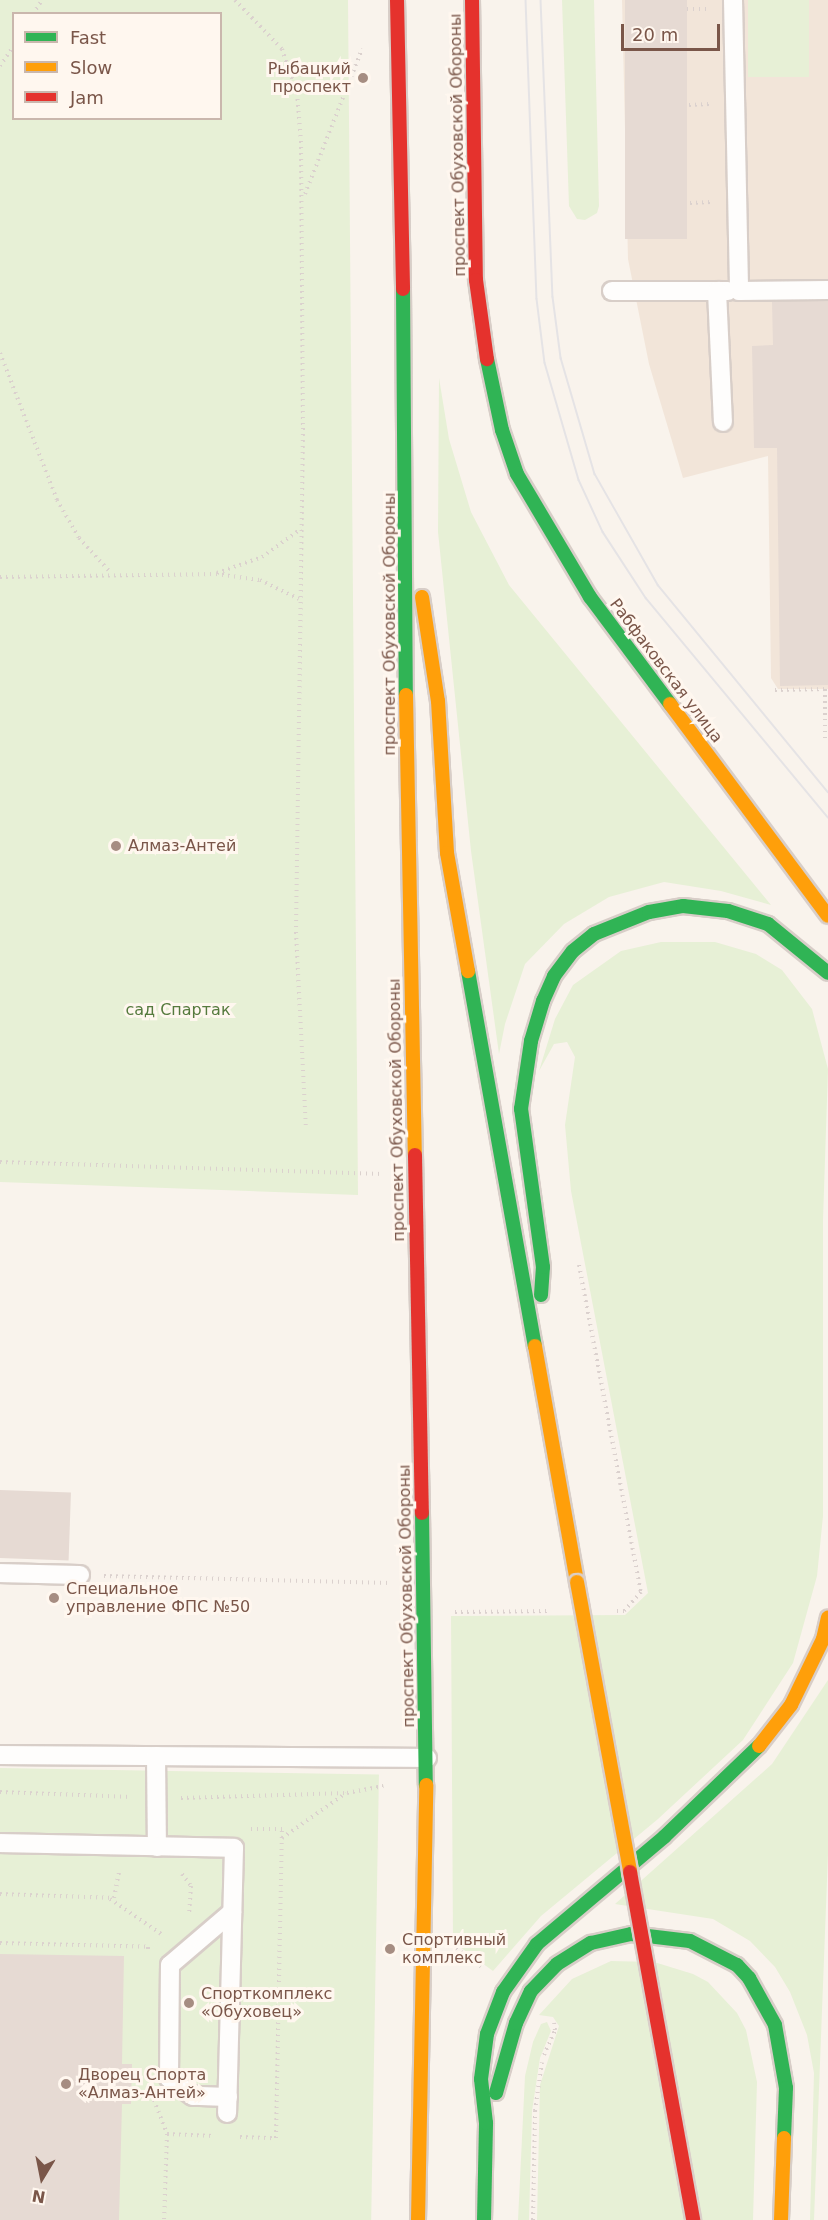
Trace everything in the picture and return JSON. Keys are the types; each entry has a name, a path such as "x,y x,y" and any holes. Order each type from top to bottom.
{"main road":[{"name":"проспект Обуховской Обороны","path":"397,0 407,500 405,702 427,1758 418,2220"},
{"name":"проспект Обуховской Обороны","path":"472,0 476,280 484,347 502,430"},
{"name":"Рабфаковская улица","path":"502,430 517,474 590,597 828,916"},
{"path":"407,500 438,701 447,853 693,2220"},
{"path":"536,1351 543,1267 521,1109 531,1041 543,1001 554,976 573,951 594,934 649,912 683,906 728,911 768,924 828,973"},
{"path":"484,2220 486,2123 481,2079 487,2034 503,1992 537,1944 664,1837 756,1750 791,1705 824,1639 828,1618"},
{"path":"486,2123 516,2023 531,1991 556,1964 591,1943 632,1934 690,1941 736,1965 755,1986 775,2025 786,2088 781,2220"}],"lane":[{"path":"733,0 739,291"},
{"path":"612,291 828,290"},
{"path":"717,291 723,422"},
{"path":"0,1573 80,1575"},
{"path":"0,1755 427,1758"},
{"path":"156,1756 157,1847"},
{"path":"0,1843 234,1848 228,2105 193,2096 169,2078 170,1965 232,1912"}],"path":[{"path":"235,0 282,49 297,93 304,198 296,932 306,1128"},
{"path":"0,66 12,48"},
{"path":"304,198 362,49"},
{"path":"0,353 57,500 79,538 112,574"},
{"path":"216,573 262,557 301,530"},
{"path":"0,577 216,573 260,579 299,599"},
{"path":"775,690 826,689 825,738"},
{"path":"0,1162 387,1174"},
{"path":"80,1575 396,1583"},
{"path":"0,1792 157,1798 347,1793 389,1785"},
{"path":"282,1838 347,1793"},
{"path":"0,1894 114,1898 116,1878 127,1869"},
{"path":"180,1873 191,1886 189,1926"},
{"path":"109,1898 167,1938"},
{"path":"0,1942 148,1947 174,1934"},
{"path":"450,1944 488,1972"},
{"path":"148,1947 148,1958"},
{"path":"532,2220 537,2087 555,2030 554,2024 547,2021"},
{"path":"151,2094 167,2134 164,2220"}],"shaded area":[{"path":"622,0 828,0 828,689 778,689 771,678 768,456 683,478 649,364 628,259"}],"green space":[{"name":"сад Спартак","path":"0,0 348,0 358,1195 0,1182"},
{"path":"562,0 594,0 599,206 597,213 585,220 577,219 569,206"},
{"path":"748,0 809,0 809,77 748,77"},
{"path":"439,378 449,439 471,512 509,585 771,905 721,891 664,882 609,897 564,924 525,964 505,1024 499,1054 471,851 438,532"},
{"path":"661,942 715,942 756,954 782,970 812,1009 828,1069 823,1220 823,1516 817,1576 793,1663 743,1740 658,1819 541,1916 493,1971 453,1942 451,1616 625,1615 648,1593 571,1191 565,1125 575,1057 567,1042 554,1044 539,1071 555,1019 573,985 621,951"},
{"path":"828,1680 828,1854 814,2220 810,2220 814,2073 807,2035 790,1992 775,1967 750,1941 713,1919 615,1904 772,1764"},
{"name":"Спорткомплекс «Обуховец»","path":"0,1768 379,1775 371,2220 0,2220"},
{"path":"611,1961 654,1962 693,1974 708,1982 737,2013 746,2030 757,2082 753,2220 537,2220 540,2085 559,2026 553,2017 539,2015 572,1979"},
{"path":"547,2022 551,2031 540,2058 532,2111 529,2220 518,2220 525,2076 533,2042 541,2024"}],"building":[{"path":"625,0 687,0 687,239 625,239"},
{"path":"828,301 828,685 780,686 777,448 754,448 752,346 773,345 772,302"},
{"path":"0,1490 71,1492 69,1560 0,1558"},
{"name":"Дворец Спорта «Алмаз-Антей»","path":"0,1954 124,1956 122,2064 132,2064 131,2104 122,2104 119,2220 0,2220"}],"tram line":[{"path":"526,0 537,299 545,363 579,480 603,532 646,598 828,817"},
{"path":"541,0 553,297 561,358 595,474 658,585 828,792"}],"traffic: fast":[{"path":"403,289 406,695"},
{"path":"487,359 502,430 517,474 590,597 670,704"},
{"path":"541,1295 543,1267 521,1109 531,1041 543,1001 554,976 573,951 594,934 649,912 683,906 728,911 768,924 828,973"},
{"path":"468,971 535,1346"},
{"path":"422,1513 426,1785"},
{"path":"484,2220 486,2123 481,2079 487,2034 503,1992 537,1944 664,1837 759,1746"},
{"path":"496,2093 516,2023 531,1991 557,1964 591,1943 631,1934 690,1941 737,1965 749,1978 775,2025 786,2088 784,2138"}],"traffic: slow":[{"path":"422,597 438,701 447,853 468,971"},
{"path":"406,695 415,1155"},
{"path":"670,704 828,916"},
{"path":"535,1346 577,1582"},
{"path":"577,1582 630,1872"},
{"path":"759,1746 791,1705 823,1639 828,1618"},
{"path":"418,2220 426,1785"},
{"path":"781,2220 784,2138"}],"traffic: jam":[{"path":"397,0 403,289"},
{"path":"472,0 476,280 487,359"},
{"path":"415,1155 422,1513"},
{"path":"630,1872 693,2220"}],"place":[{"name":"Рыбацкий проспект","path":"363,78"},
{"name":"Алмаз-Антей","path":"116,846"},
{"name":"Специальное управление ФПС №50","path":"54,1598"},
{"name":"Спортивный комплекс","path":"390,1949"},
{"name":"Спорткомплекс «Обуховец»","path":"189,2003"},
{"name":"Дворец Спорта «Алмаз-Антей»","path":"66,2084"}]}
